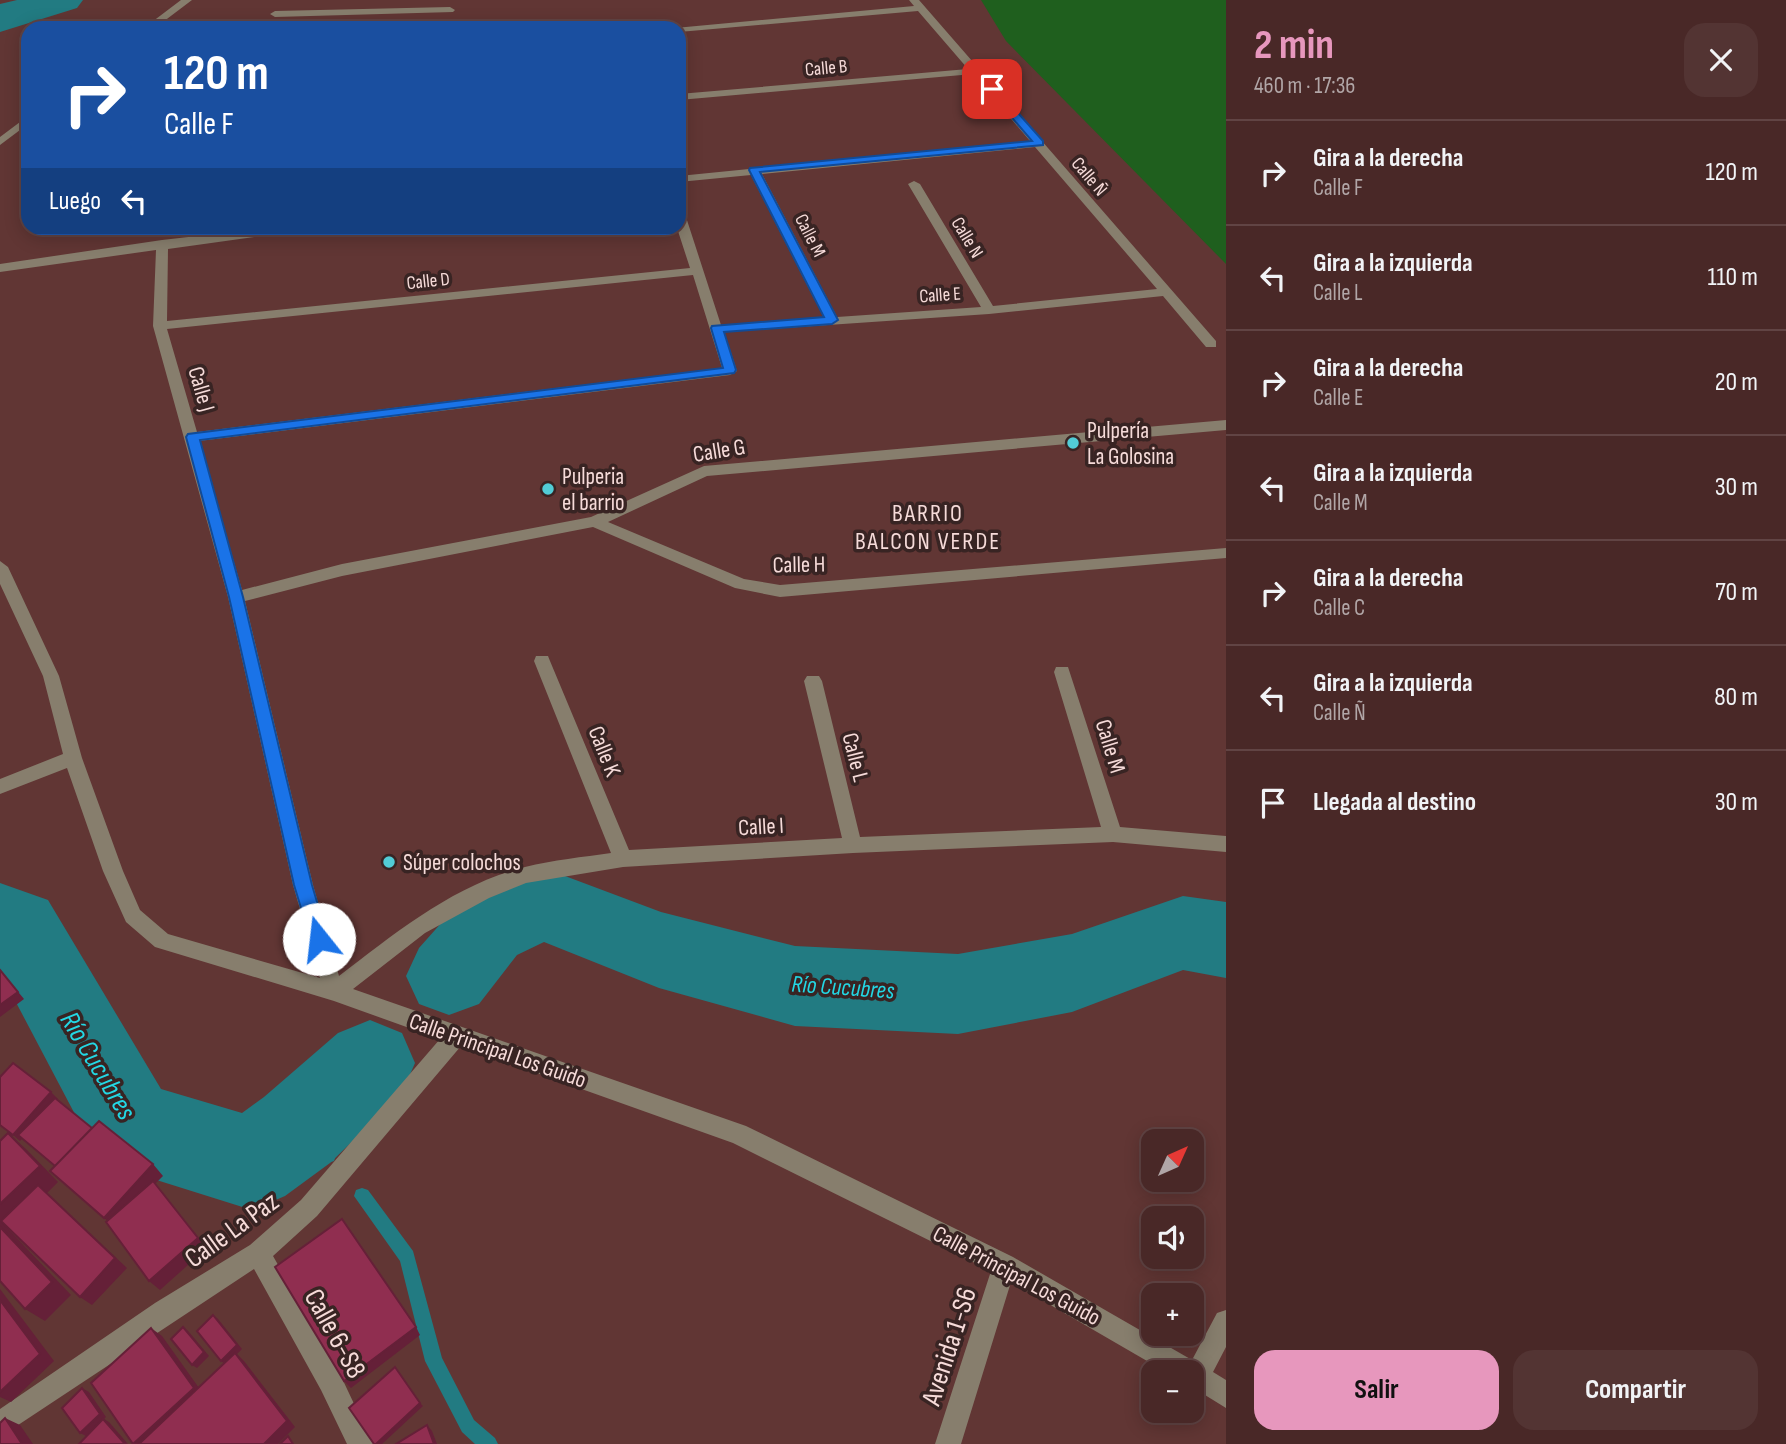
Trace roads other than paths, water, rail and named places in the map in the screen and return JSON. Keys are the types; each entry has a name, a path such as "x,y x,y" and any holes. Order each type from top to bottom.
{"street":[{"path":"158,21 187,0"},
{"path":"686,28 917,4"},
{"name":"Calle Ñ","path":"917,4 1211,344"},
{"path":"275,13 382,15 450,10"},
{"name":"Calle B","path":"686,96 976,71"},
{"path":"3,136 21,124"},
{"path":"3,136 21,137"},
{"path":"686,178 1039,143"},
{"name":"Calle M","path":"754,170 832,320"},
{"name":"Calle N","path":"914,184 989,310"},
{"path":"0,268 235,235"},
{"path":"192,437 730,370 686,235"},
{"name":"Calle J","path":"162,244 160,326 236,597 303,885 334,992"},
{"name":"Calle D","path":"160,326 698,271"},
{"name":"Calle E","path":"717,328 989,310 1165,292"},
{"name":"Calle G","path":"236,597 342,570 594,522 704,471 1226,425"},
{"name":"Calle H","path":"594,522 741,584 780,591 1226,553"},
{"name":"Calle Principal Los Guido","path":"0,567 5,587 51,676 73,758 132,916 162,941 334,992 738,1134 1005,1265 1169,1360"},
{"name":"Calle K","path":"542,661 623,859"},
{"name":"Calle M","path":"1062,672 1114,834"},
{"name":"Calle L","path":"813,681 853,845"},
{"path":"0,787 73,758"},
{"name":"Calle I","path":"334,992 418,927 482,892 525,875 623,859 853,845 1114,834 1226,845"},
{"name":"Calle La Paz","path":"0,1424 164,1312 258,1253 309,1208 456,1036"},
{"name":"Calle 6-S8","path":"258,1253 330,1381 360,1444"},
{"name":"Avenida 1-S6","path":"948,1444 1005,1265"},
{"path":"1202,1360 1226,1322"},
{"name":"Calle Principal Los Guido","path":"1204,1381 1226,1395"}],"waterway":[{"name":"Río Cucubres","path":"0,20 10,14 63,0"},
{"name":"Río Cucubres","path":"449,976 488,929 541,903 659,950 795,986 958,994 1072,973 1183,933 1226,940"},
{"name":"Río Cucubres","path":"0,920 19,926 131,1126 252,1163 297,1130 370,1063"},
{"path":"297,1130 328,1155"},
{"path":"362,1196 407,1257 434,1361 468,1426 489,1444"}],"place":[{"name":"Pulpería La Golosina","path":"1073,443"},
{"name":"Pulperia el barrio","path":"548,489"},
{"name":"Súper colochos","path":"389,862"}],"district":[{"name":"BARRIO BALCON VERDE","path":"928,527"}]}
